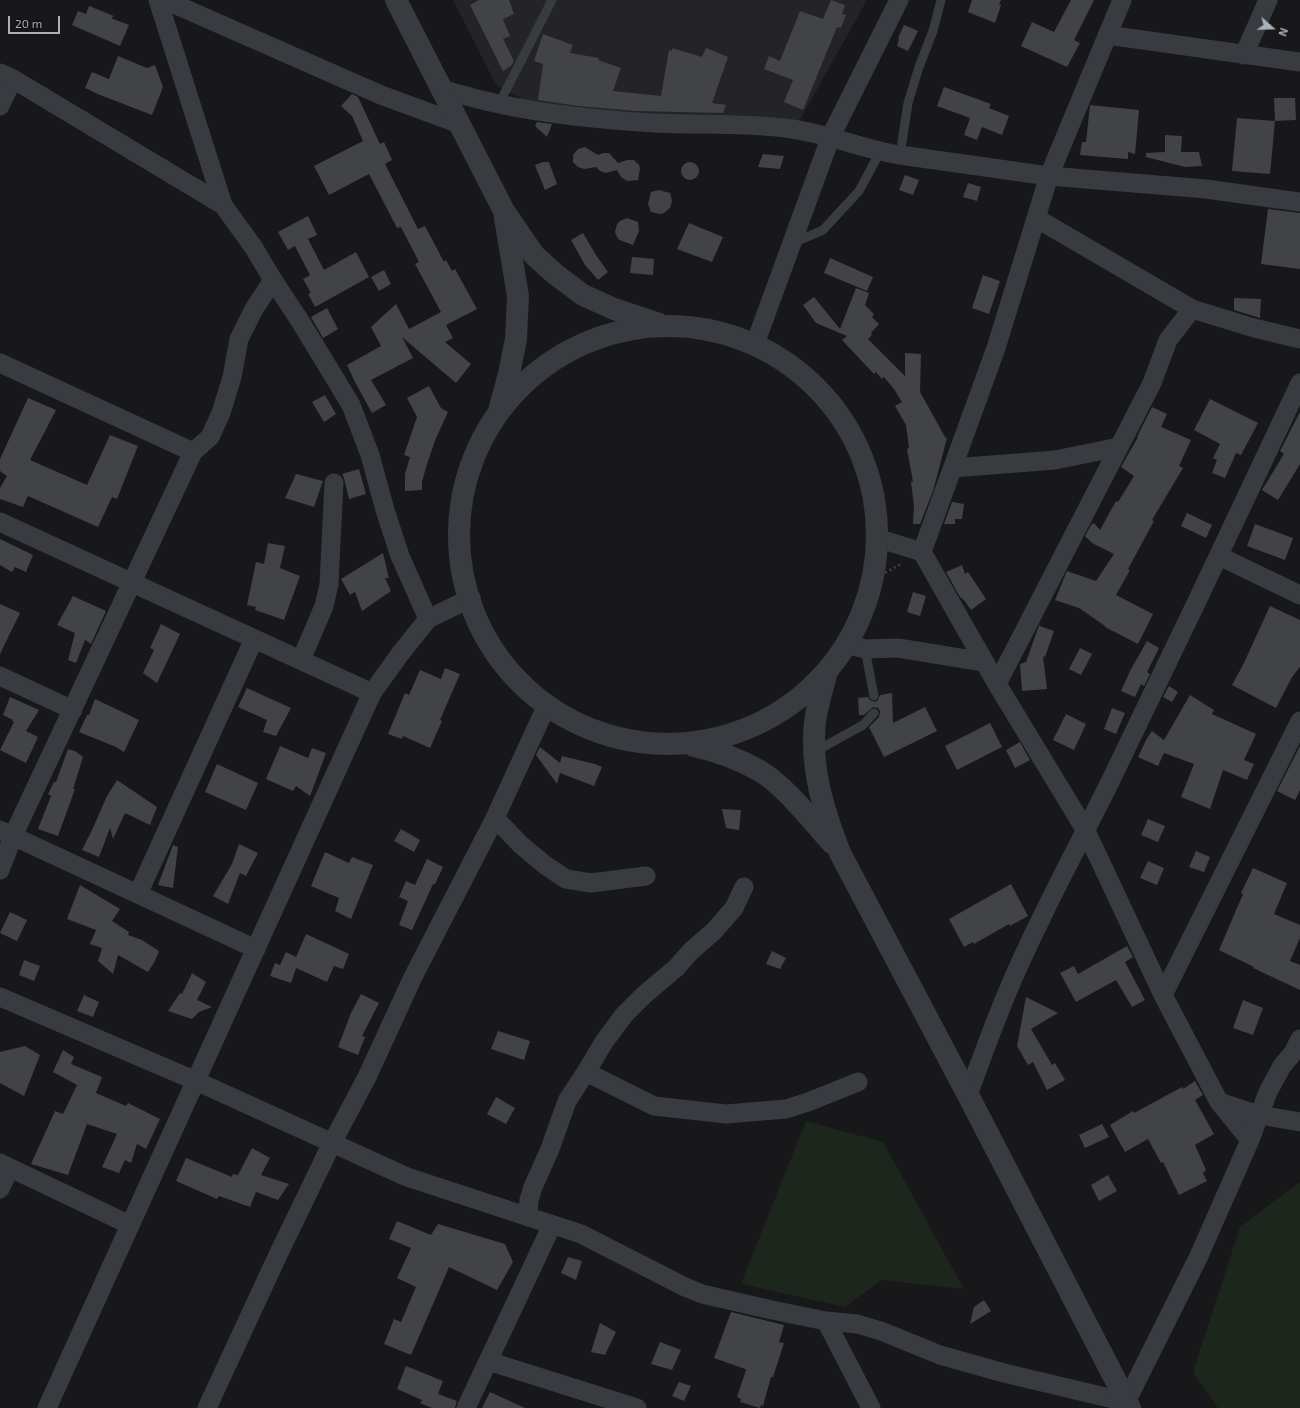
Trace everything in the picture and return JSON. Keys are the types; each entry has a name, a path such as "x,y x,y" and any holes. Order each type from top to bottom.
{"street":[{"path":"158,0 223,205 254,248 351,405 370,455 384,510 400,556 428,620"},
{"path":"165,0 381,95 460,124"},
{"path":"396,0 440,89 460,124 504,211 534,255 555,274 583,295 614,309 662,325"},
{"path":"755,344 831,136 899,0"},
{"path":"922,552 996,348 1048,176 1122,0"},
{"path":"1244,55 1268,0"},
{"path":"1107,35 1300,62"},
{"path":"0,106 6,76 223,205"},
{"path":"440,89 499,104 544,112 656,123 743,125 785,128 831,136 880,152 900,155 1048,176 1206,189 1300,202"},
{"path":"498,414 509,374 516,339 518,296 504,211"},
{"path":"1036,218 1192,309 1254,328 1300,339"},
{"path":"0,870 7,833 73,710 193,452 210,437 221,413 232,376 239,339 254,309 273,280"},
{"path":"997,684 1152,383 1168,340 1192,309"},
{"path":"662,325 710,329 755,344 795,368 829,401 855,441 867,472 875,504 877,538 872,580 862,613 856,646 827,671 802,696 779,713 753,727 726,737 689,744 651,745 614,739 578,726 546,707 507,671 478,625 458,539 461,504 469,470 483,438 498,414 525,382 566,352 615,332 662,325"},
{"path":"0,363 193,452"},
{"path":"968,1095 995,1022 1026,950 1086,831 1219,556 1300,383"},
{"path":"953,468 1055,460 1119,447"},
{"path":"300,660 324,606 328,584 334,483"},
{"path":"0,522 372,693"},
{"path":"877,538 922,552 984,662 1086,831 1163,995 1219,1102 1250,1140"},
{"path":"1219,556 1300,595"},
{"path":"47,1408 372,693 400,654 428,620 471,598"},
{"path":"138,894 254,639"},
{"path":"856,646 898,648 984,662"},
{"path":"827,671 815,722 814,752 817,783 840,853 968,1095 1128,1405"},
{"path":"0,676 73,710"},
{"path":"207,1408 332,1143 367,1078 413,977 495,818 546,707"},
{"path":"1163,995 1300,721"},
{"path":"689,744 736,758 761,772 780,788 840,853"},
{"path":"495,818 521,846 566,879 591,883 646,876"},
{"path":"7,833 256,948"},
{"path":"528,1216 529,1200 533,1187 550,1150 567,1101 604,1042 624,1015 714,931 734,908 744,887"},
{"path":"0,997 196,1081 406,1177 582,1234 685,1287 702,1294 772,1310 857,1324 881,1331 940,1355 1004,1374 1128,1405"},
{"path":"1128,1405 1198,1258 1276,1077 1282,1066 1293,1053 1300,1039"},
{"path":"586,1072 654,1106 726,1114 786,1109 858,1082"},
{"path":"1219,1102 1259,1115 1300,1122"},
{"path":"0,1189 5,1166 130,1225"},
{"path":"466,1408 552,1225"},
{"path":"826,1320 871,1408"},
{"path":"488,1361 610,1404 637,1408"}],"lane":[{"path":"499,104 552,0"},
{"path":"900,155 908,103 933,31 941,0"},
{"path":"792,243 823,230 859,191 880,152"},
{"path":"856,646 874,696"},
{"path":"814,752 863,725 874,713"}],"path":[{"path":"872,580 922,552"}],"shaded area":[{"path":"453,0 867,0 797,125 539,109 496,85"},
{"path":"806,1121 883,1142 964,1289 881,1280 845,1307 741,1284"},
{"path":"1300,1182 1300,1408 1218,1408 1193,1372 1240,1227"}],"building":[{"path":"479,0 509,0 514,14 503,19 510,36 503,39 514,61 511,66 503,71 470,5"},
{"path":"831,0 845,5 842,14 846,15 841,28 837,27 803,110 784,102 793,80 764,69 769,56 780,61 800,11 823,19"},
{"path":"972,0 1001,0 999,4 1001,5 995,23 968,12"},
{"path":"1071,0 1094,0 1074,40 1080,43 1067,67 1021,46 1032,22 1054,32"},
{"path":"89,6 114,16 111,18 129,25 120,46 72,25 78,11 86,14"},
{"path":"904,25 918,31 908,51 897,46 898,38"},
{"path":"543,34 573,45 570,53 599,58 598,60 621,68 613,91 661,96 669,50 672,51 672,48 702,57 706,48 728,57 712,103 726,105 723,113 636,111 578,106 538,100 543,64 534,61"},
{"path":"118,56 147,68 155,65 163,87 152,115 85,88 92,72 109,79"},
{"path":"944,87 991,104 989,108 1009,116 1002,135 982,127 977,140 964,135 970,118 937,106"},
{"path":"352,94 358,97 380,144 384,142 392,160 385,164 418,229 425,226 444,262 446,260 452,271 455,269 477,309 446,325 453,338 445,342 471,364 456,383 402,337 413,358 371,380 386,405 372,413 347,365 381,346 371,327 396,304 409,329 441,312 415,264 419,262 401,227 397,228 369,174 329,195 314,166 363,141 352,116 341,106"},
{"path":"1274,98 1295,98 1296,120 1275,121"},
{"path":"1090,105 1139,110 1135,154 1128,152 1128,159 1080,155 1082,142 1086,142"},
{"path":"1237,118 1275,121 1270,174 1232,171"},
{"path":"537,122 552,124 547,137 535,126"},
{"path":"1165,135 1182,136 1181,152 1199,152 1202,166 1185,167 1146,157 1146,153 1165,152"},
{"path":"585,147 598,155 609,153 618,163 627,160 634,160 639,165 640,169 638,180 627,181 621,177 617,170 606,173 600,171 596,167 584,169 578,167 573,162 573,155 578,149"},
{"path":"763,154 784,156 780,169 758,167"},
{"path":"543,162 549,162 557,184 545,190 535,165"},
{"path":"686,162 694,162 699,167 697,178 694,180 686,180 681,175 681,167"},
{"path":"905,175 919,180 913,195 899,190"},
{"path":"968,183 981,187 977,201 963,197"},
{"path":"659,190 670,193 672,201 670,208 664,213 660,214 651,212 648,204 651,192"},
{"path":"1268,209 1300,213 1300,269 1261,264"},
{"path":"308,216 317,235 308,239 324,270 356,252 369,277 315,307 308,294 311,293 303,279 310,275 295,246 288,250 278,232"},
{"path":"627,218 638,222 639,231 633,245 618,239 615,232 617,224"},
{"path":"689,223 723,237 712,262 677,249"},
{"path":"583,233 608,272 598,280 585,265 571,240"},
{"path":"632,257 654,259 653,275 630,273"},
{"path":"830,258 873,277 867,291 824,273"},
{"path":"384,270 391,284 379,291 371,277"},
{"path":"983,275 1000,281 989,314 972,308"},
{"path":"856,288 869,293 865,305 874,314 872,317 879,324 868,339 905,376 905,353 921,354 920,392 945,437 947,438 933,491 920,524 913,524 914,506 911,482 913,482 907,449 909,448 906,425 895,406 902,402 884,377 882,379 876,372 874,374 842,340 847,336 816,323 803,305 814,297 840,329"},
{"path":"1234,298 1261,299 1260,318 1234,310"},
{"path":"327,308 338,329 323,338 311,317"},
{"path":"429,386 441,408 448,412 436,438 427,464 422,482 422,490 405,491 405,474 410,457 404,455 417,417 407,398"},
{"path":"325,395 336,414 324,422 312,402"},
{"path":"28,398 56,410 30,460 87,485 110,435 138,446 117,499 112,497 98,527 28,496 23,507 0,499 0,488 7,476 0,471 0,459"},
{"path":"1210,399 1258,423 1241,455 1236,453 1225,478 1212,473 1217,460 1213,458 1220,444 1194,430"},
{"path":"1152,407 1167,414 1161,427 1191,440 1179,466 1183,468 1152,520 1154,521 1128,569 1130,570 1116,595 1153,614 1138,644 1105,627 1079,608 1055,600 1067,571 1096,581 1114,554 1092,543 1085,536 1091,525 1094,523 1100,530 1116,501 1118,502 1134,476 1121,467 1138,437"},
{"path":"1300,412 1300,464 1278,500 1262,490 1284,454 1280,451"},
{"path":"359,469 366,494 349,499 342,474"},
{"path":"296,474 323,481 314,507 285,498"},
{"path":"952,502 964,504 962,519 955,519 955,524 944,524"},
{"path":"1187,513 1212,525 1206,538 1181,526"},
{"path":"1255,524 1293,538 1285,560 1247,546"},
{"path":"0,539 33,555 26,572 15,567 12,572 0,565"},
{"path":"268,543 285,546 280,568 300,576 284,620 255,610 256,607 247,605 256,562 264,564"},
{"path":"383,553 389,578 385,578 391,591 362,611 355,592 350,595 341,579"},
{"path":"962,565 965,574 968,572 986,599 971,610 960,597 946,572"},
{"path":"913,592 926,596 920,616 907,612"},
{"path":"73,596 106,611 91,644 85,640 76,663 68,660 75,633 57,625"},
{"path":"0,604 20,613 0,654"},
{"path":"1270,606 1300,620 1300,667 1292,677 1276,708 1232,685 1243,665"},
{"path":"161,624 180,634 157,683 143,673 154,650 150,648"},
{"path":"1040,624 1040,626 1054,631 1045,657 1043,656 1047,689 1022,691 1020,664 1026,662"},
{"path":"1147,641 1159,648 1147,672 1150,674 1144,686 1141,684 1135,697 1121,691 1130,671"},
{"path":"1080,648 1092,654 1081,675 1069,669"},
{"path":"445,668 460,674 440,720 442,721 430,748 403,736 402,739 388,734 405,693 409,695 420,670 441,679"},
{"path":"1169,686 1178,692 1172,702 1163,697"},
{"path":"247,688 291,708 276,736 263,732 267,720 238,707"},
{"path":"892,693 893,723 925,707 937,731 884,757 869,727 879,717 880,711 878,708 873,707 864,715 859,715 858,698 868,697 870,700 875,702 878,700 880,695"},
{"path":"1190,695 1214,710 1212,714 1256,734 1244,760 1254,764 1247,780 1223,770 1210,809 1181,797 1194,764 1164,753 1158,766 1138,757 1152,731 1164,740"},
{"path":"10,697 39,710 26,731 38,737 26,763 0,750 14,722 3,715"},
{"path":"95,699 139,720 124,752 116,747 79,732 87,715 89,715"},
{"path":"1112,708 1125,713 1116,734 1104,729"},
{"path":"1066,714 1086,724 1074,750 1053,740"},
{"path":"990,723 1002,747 957,770 945,746"},
{"path":"1020,742 1030,760 1015,768 1006,750"},
{"path":"280,746 308,758 312,748 326,753 310,796 296,786 293,791 266,779"},
{"path":"1300,746 1300,790 1295,800 1277,791"},
{"path":"540,747 560,763 562,756 602,767 594,786 560,773 557,784 536,755"},
{"path":"68,749 75,751 83,757 73,789 75,789 58,836 38,829 51,796 48,794 54,782 56,782"},
{"path":"217,764 258,783 246,810 205,792"},
{"path":"117,780 157,807 150,825 125,813 113,839 110,828 99,857 82,850 107,796"},
{"path":"722,809 741,810 739,830 726,828"},
{"path":"1148,819 1165,826 1158,842 1141,835"},
{"path":"401,829 420,840 414,852 394,841"},
{"path":"239,844 258,853 246,876 240,873 228,904 213,896 232,864"},
{"path":"173,845 178,847 173,888 158,885"},
{"path":"1196,851 1210,857 1204,872 1189,867"},
{"path":"325,852 349,863 352,857 373,865 351,919 335,911 339,898 311,886"},
{"path":"427,859 443,867 435,884 433,884 412,930 399,925 408,901 399,897 406,881 415,885"},
{"path":"1148,861 1164,868 1157,885 1140,878"},
{"path":"1253,868 1287,883 1274,914 1300,925 1300,938 1290,961 1300,965 1300,990 1219,950 1243,894 1241,893"},
{"path":"1011,884 1028,916 1010,926 1009,924 974,944 973,942 964,947 949,919"},
{"path":"80,885 120,909 112,921 129,932 128,935 142,940 159,951 148,972 118,955 113,974 98,961 102,948 90,944 96,930 67,919"},
{"path":"10,912 27,920 17,941 0,933"},
{"path":"306,934 349,954 343,969 334,966 327,982 296,968 291,983 270,976 275,963 280,965 286,952 296,957"},
{"path":"1127,946 1133,957 1125,962 1145,1000 1132,1007 1116,980 1076,1002 1060,973 1074,966 1078,974"},
{"path":"772,951 786,958 780,969 766,964"},
{"path":"24,960 40,966 34,981 19,975"},
{"path":"192,973 206,982 197,1000 212,1007 199,1012 192,1019 168,1011 180,993 182,994"},
{"path":"361,994 379,1003 362,1036 365,1037 358,1055 338,1047 351,1013"},
{"path":"84,995 99,1002 93,1017 77,1011"},
{"path":"1026,997 1058,1013 1031,1029 1052,1065 1055,1063 1065,1080 1047,1090 1033,1062 1028,1065 1017,1046"},
{"path":"1243,1000 1263,1008 1253,1035 1233,1028"},
{"path":"498,1031 530,1041 524,1060 491,1049"},
{"path":"25,1046 40,1055 24,1096 0,1083 0,1052"},
{"path":"63,1050 74,1057 71,1064 102,1077 96,1093 126,1106 128,1103 160,1119 146,1149 137,1144 131,1163 125,1160 119,1173 102,1167 117,1134 87,1124 68,1175 31,1164 55,1111 63,1114 77,1085 53,1072"},
{"path":"1195,1081 1203,1095 1195,1100 1214,1134 1195,1145 1206,1170 1203,1173 1207,1181 1179,1195 1163,1162 1161,1163 1148,1139 1125,1152 1110,1125 1133,1111 1134,1113 1182,1087 1183,1089"},
{"path":"496,1097 515,1108 506,1124 487,1114"},
{"path":"1102,1124 1109,1137 1085,1148 1079,1135"},
{"path":"252,1148 270,1158 261,1175 289,1184 278,1200 256,1192 250,1207 219,1196 217,1199 176,1181 186,1158 232,1177 233,1174 238,1175"},
{"path":"1108,1175 1117,1191 1099,1201 1091,1185"},
{"path":"397,1221 431,1235 438,1224 505,1244 513,1262 497,1290 449,1267 411,1355 384,1344 394,1319 401,1322 416,1287 397,1278 411,1248 389,1239"},
{"path":"568,1257 582,1261 576,1280 561,1273"},
{"path":"984,1300 991,1311 970,1324 974,1307"},
{"path":"731,1312 784,1325 779,1342 784,1343 773,1377 771,1377 763,1406 761,1405 760,1408 740,1402 741,1399 737,1397 746,1370 714,1358"},
{"path":"600,1323 616,1332 605,1355 591,1352"},
{"path":"660,1342 681,1350 672,1370 651,1364"},
{"path":"406,1366 443,1381 438,1394 457,1401 455,1408 432,1408 420,1403 422,1400 397,1389"},
{"path":"679,1382 691,1386 684,1401 672,1396"},
{"path":"490,1392 525,1408 482,1408"}]}
